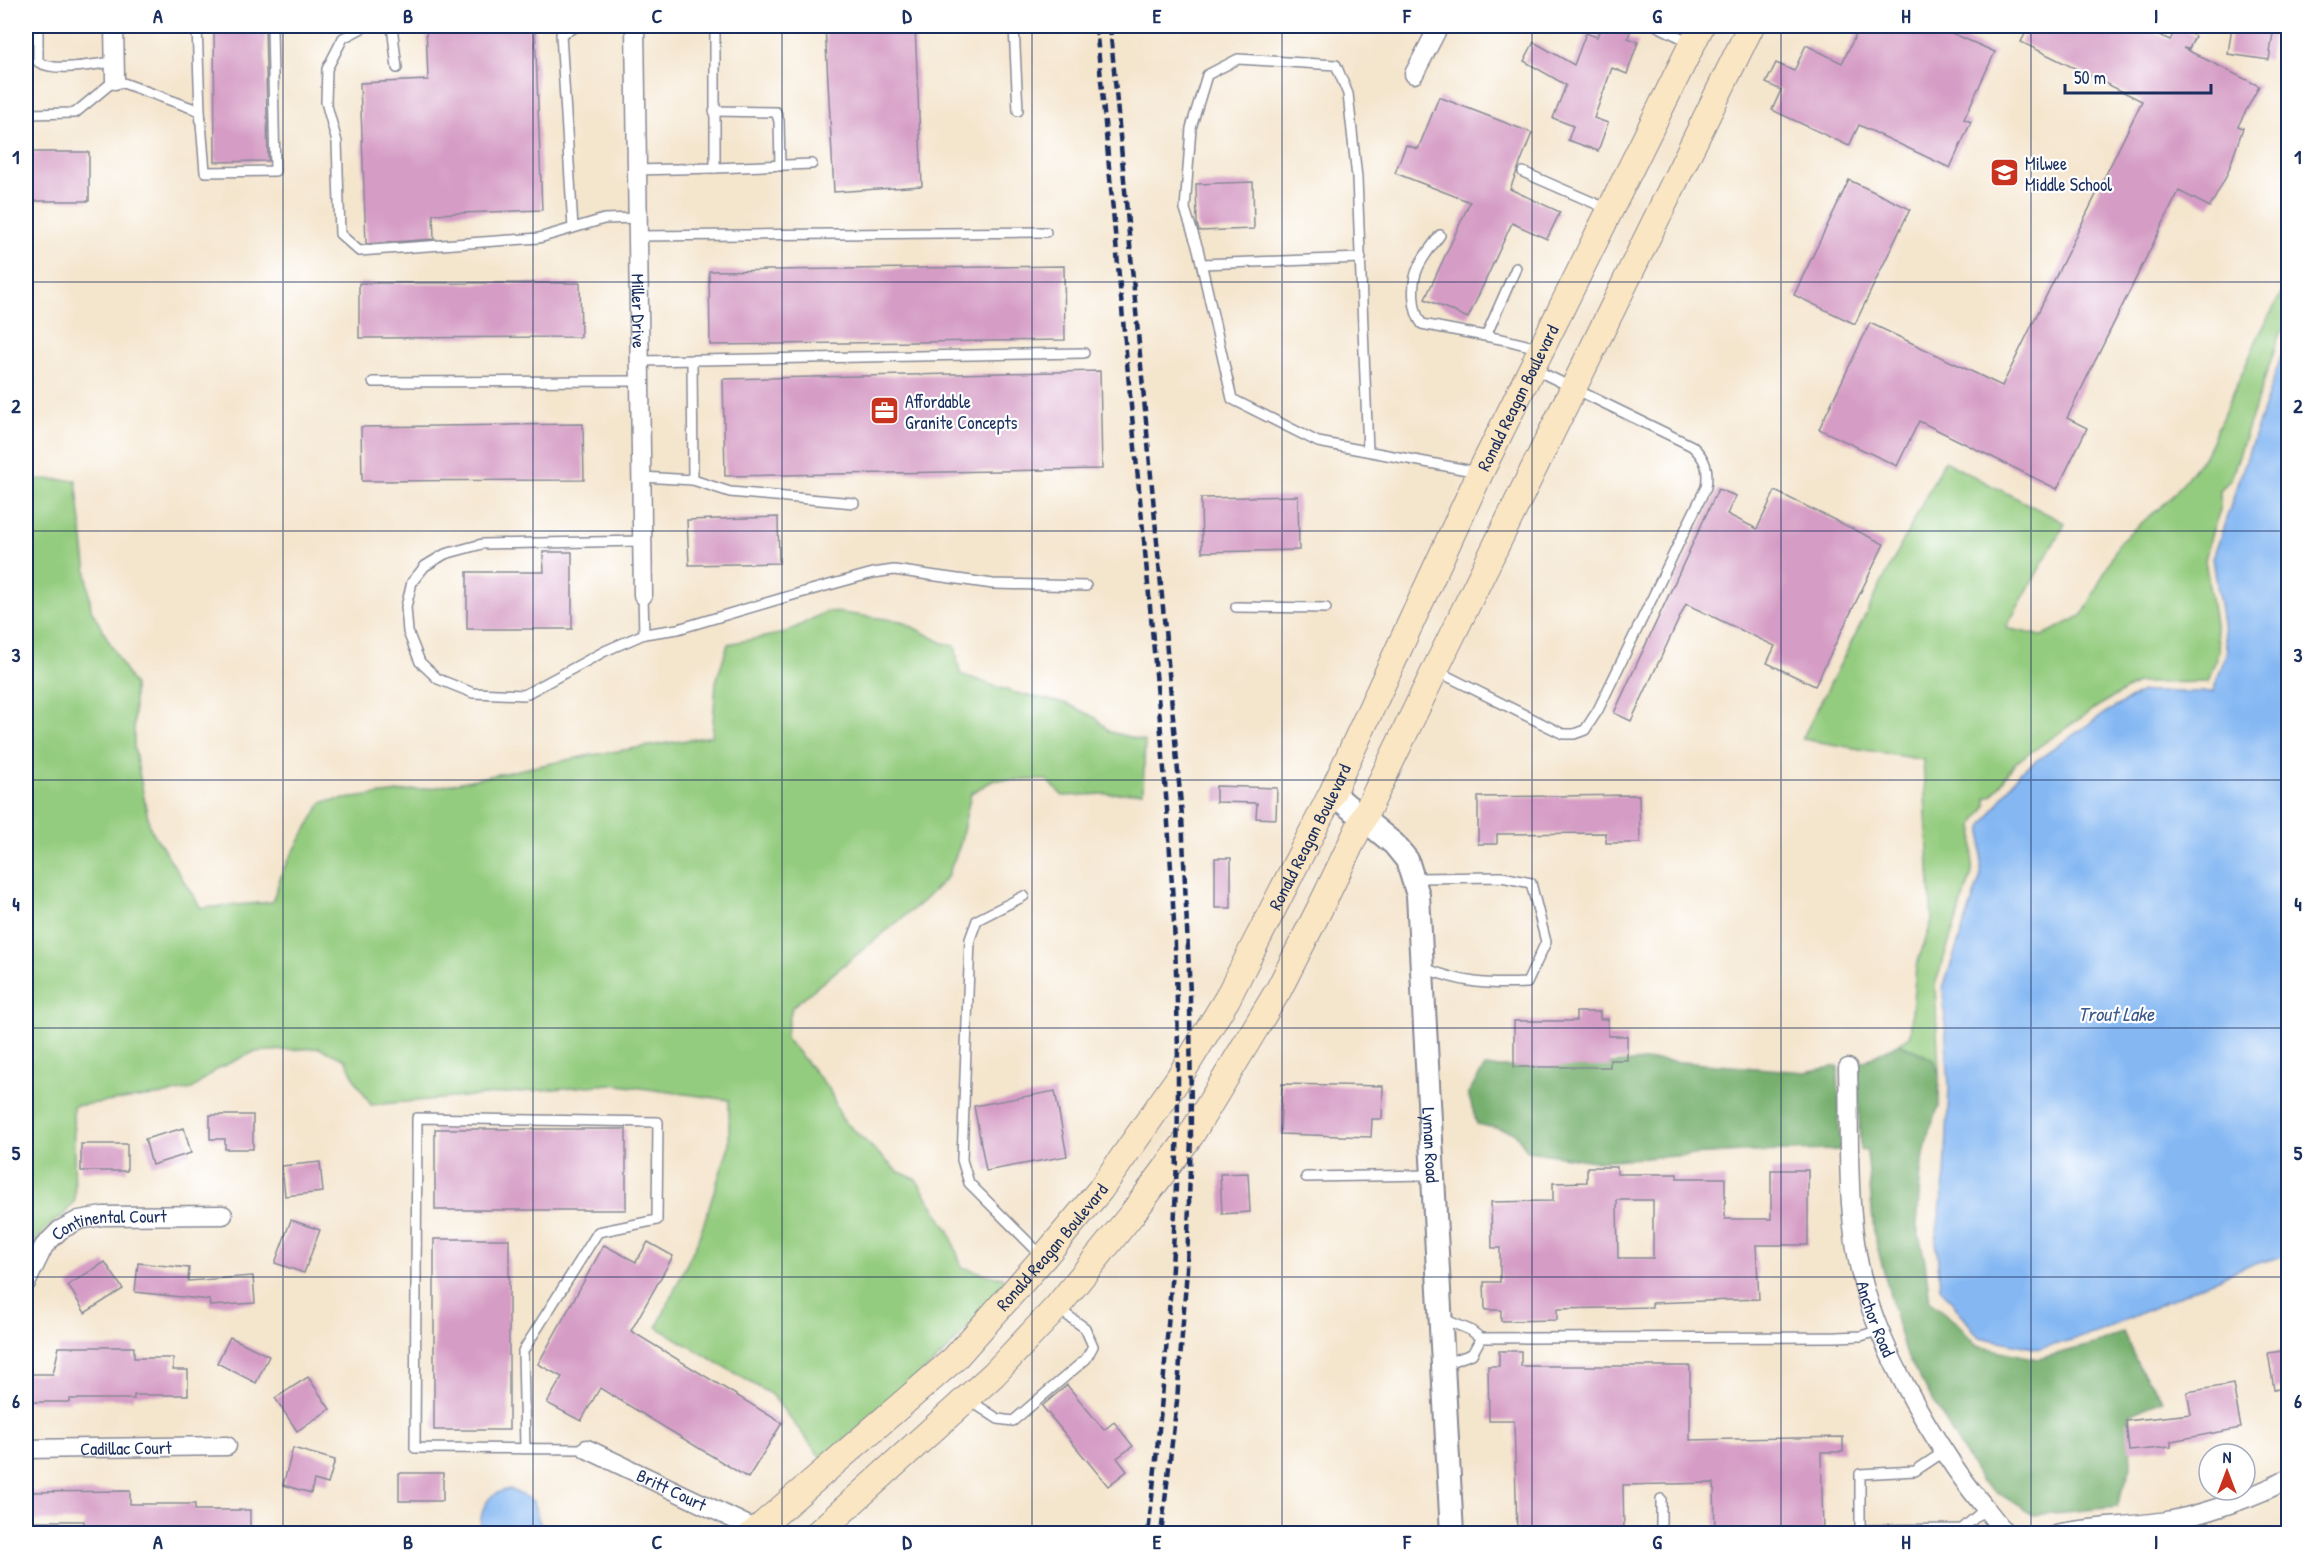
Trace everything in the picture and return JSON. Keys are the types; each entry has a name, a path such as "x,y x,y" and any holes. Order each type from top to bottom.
{"main road":[{"path":"817,1533 994,1374 1057,1307 1132,1214 1191,1135 1279,989 1751,26"},
{"name":"Ronald Reagan Boulevard","path":"755,1532 954,1359 1100,1190 1178,1079 1227,999 1332,794 1480,473 1696,34"}],"street":[{"path":"114,26 115,80"},
{"name":"Miller Drive","path":"635,26 643,595"},
{"path":"1414,74 1439,26"},
{"name":"Lyman Road","path":"1332,794 1394,844 1407,860 1418,895 1452,1533"},
{"name":"Anchor Road","path":"1848,1068 1853,1226 1864,1286 1880,1330 1914,1399 1945,1451 2006,1533"},
{"name":"Continental Court","path":"26,1284 44,1246 60,1230 79,1220 103,1216 223,1215"},
{"name":"Cadillac Court","path":"26,1449 227,1446"},
{"name":"Britt Court","path":"587,1449 755,1532"},
{"path":"2056,1533 2167,1521 2232,1503 2289,1478"}],"lane":[{"path":"38,26 38,62 46,66 56,68 114,62"},
{"path":"197,26 205,172 275,171 272,26"},
{"path":"366,26 343,38 327,69 326,102 337,142 339,234 359,251 539,238 604,219 638,218"},
{"path":"392,26 397,68"},
{"path":"573,228 561,34 578,26"},
{"path":"715,26 715,168"},
{"path":"1014,26 1018,111"},
{"path":"1657,26 1696,34"},
{"path":"1368,451 1357,178 1348,94 1336,64 1238,59 1208,75 1191,128 1185,209 1202,264 1232,399 1318,442 1480,473"},
{"path":"26,114 75,113 115,80 200,111"},
{"path":"714,111 776,112 779,121 780,166"},
{"path":"637,170 812,164"},
{"path":"1523,172 1610,210"},
{"path":"638,236 1046,232"},
{"path":"1435,670 1563,734 1574,734 1585,729 1598,711 1706,487 1708,474 1707,463 1692,446 1574,388 1536,358 1486,336 1422,324 1415,316 1413,302 1417,269 1440,235"},
{"path":"1202,264 1361,258"},
{"path":"1486,336 1516,268"},
{"path":"640,361 1084,353"},
{"path":"692,360 693,480"},
{"path":"373,382 640,381"},
{"path":"642,477 693,480 729,492 854,503"},
{"path":"642,541 482,544 445,554 426,566 412,582 406,607 408,632 420,662 438,679 473,693 524,695 605,651 644,634 678,629 873,573 894,570 993,584 1086,586"},
{"path":"643,595 644,634"},
{"path":"1236,607 1326,608"},
{"path":"1412,878 1502,877 1531,883 1546,942 1527,983 1495,985 1454,980 1422,968"},
{"path":"1024,896 977,920 970,939 962,1160 969,1183 1044,1257"},
{"path":"525,1449 523,1351 598,1232 657,1220 658,1122 417,1118 415,1448 525,1449 587,1449"},
{"path":"1306,1177 1433,1175"},
{"path":"967,1399 998,1419 1013,1421 1086,1359 1093,1346 1085,1328 1057,1307"},
{"path":"1442,1318 1470,1330 1481,1338 1837,1337 1861,1336 1880,1330"},
{"path":"1444,1364 1472,1354 1481,1338"},
{"path":"1945,1451 1915,1471 1860,1474 1860,1532 1962,1529 1986,1508"},
{"path":"1661,1499 1661,1533"}],"green space":[{"path":"2288,281 2288,323 2280,333 2231,479 2220,490 2220,510 2205,560 2219,650 2208,682 2138,683 2100,705 2015,763 1993,795 1986,798 1986,806 1974,824 1972,873 1935,985 1939,1073 1932,1059 1899,1043 1910,1036 1916,967 1932,921 1923,760 1802,739 1944,461 2065,523 2006,628 2042,636 2083,615 2120,541 2169,500 2206,454 2259,335"},
{"path":"26,479 76,480 91,609 134,686 134,747 150,828 201,908 272,902 284,868 322,802 437,787 586,756 712,736 716,682 728,644 785,633 827,611 901,621 943,643 955,645 960,674 1015,693 1068,704 1096,718 1110,732 1145,741 1143,792 1063,796 1047,780 994,780 971,793 960,845 947,877 922,902 792,1007 785,1037 829,1089 842,1119 897,1171 916,1179 949,1231 962,1267 996,1277 1002,1276 1006,1285 947,1351 822,1459 772,1395 657,1327 699,1238 729,1146 729,1100 611,1084 371,1105 355,1080 346,1060 319,1048 254,1052 219,1068 192,1089 73,1106 75,1200 63,1216 53,1222 38,1238 26,1261"},
{"path":"1899,1043 1932,1059 1939,1073 1939,1107 1929,1131 1921,1170 1917,1226 1925,1261 1930,1302 1957,1323 1977,1346 2038,1359 2098,1343 2123,1332 2139,1367 2163,1400 2129,1414 2131,1467 2117,1507 2033,1515 1981,1482 1905,1353 1874,1234 1867,1150 1860,1150 1858,1063"},
{"path":"1655,1060 1805,1072 1838,1066 1840,1150 1742,1152 1594,1161 1528,1151 1514,1132 1477,1124 1468,1093 1485,1067 1588,1066"}],"water":[{"name":"Trout Lake","path":"2288,336 2288,1255 2244,1267 2096,1333 2039,1349 1979,1337 1940,1287 1936,1239 1945,1175 1949,1088 1943,988 1981,875 1982,827 2020,772 2105,713 2142,692 2213,692 2227,651 2213,558"},
{"path":"510,1489 533,1501 539,1521 548,1533 480,1533 481,1517 486,1504 495,1494"}],"building":[{"path":"214,26 265,26 268,161 215,162"},
{"path":"426,26 535,26 542,210 433,214 434,239 366,244 360,83 428,80"},
{"path":"825,26 915,26 922,186 834,192"},
{"path":"1601,26 1632,26 1628,38 1638,42 1627,74 1612,68 1594,118 1608,123 1598,151 1568,140 1573,126 1553,118 1566,85 1524,61 1534,42 1574,65 1586,33 1597,37"},
{"path":"1860,26 1936,26 1995,52 1964,119 1971,122 1950,168 1859,125 1849,146 1772,110 1781,90 1766,83 1776,63 1794,71 1806,45 1842,63"},
{"path":"2029,26 2140,26 2170,40 2177,27 2195,36 2189,49 2183,48 2259,86 2238,126 2243,128 2227,175 2210,207 2179,191 2067,418 2087,428 2057,489 1919,421 1897,466 1819,429 1870,323 2002,386 2142,101 2021,42"},
{"path":"2232,26 2274,26 2269,60 2228,54"},
{"path":"1439,97 1532,133 1510,189 1560,212 1547,239 1512,223 1468,318 1425,299 1470,202 1395,173 1406,145 1418,149"},
{"path":"26,152 89,152 89,201 26,201"},
{"path":"1849,180 1910,209 1855,324 1794,295"},
{"path":"1253,182 1254,229 1199,231 1196,184"},
{"path":"1064,266 1065,340 710,345 709,271"},
{"path":"359,283 580,283 581,337 359,338"},
{"path":"1100,371 1102,469 725,476 723,379"},
{"path":"583,424 584,480 362,481 361,427"},
{"path":"1718,489 1736,496 1727,514 1757,529 1775,491 1884,544 1815,686 1767,663 1775,646 1686,604 1631,721 1614,713"},
{"path":"1298,496 1299,550 1202,552 1201,498"},
{"path":"778,517 779,563 689,565 687,520"},
{"path":"543,552 572,552 572,629 467,629 467,572 544,572"},
{"path":"1216,786 1277,788 1276,819 1256,818 1257,803 1216,802"},
{"path":"1639,795 1640,843 1606,843 1606,833 1497,834 1497,844 1478,844 1478,797"},
{"path":"1215,858 1231,858 1231,908 1215,908"},
{"path":"1576,1012 1600,1012 1600,1019 1608,1019 1608,1036 1627,1036 1627,1060 1610,1060 1610,1067 1514,1067 1514,1021 1576,1021"},
{"path":"1282,1084 1383,1086 1382,1119 1372,1119 1371,1137 1280,1134"},
{"path":"1055,1091 1067,1156 986,1171 974,1106"},
{"path":"210,1115 253,1115 253,1149 225,1149 225,1139 210,1139"},
{"path":"184,1128 191,1153 152,1165 145,1139"},
{"path":"435,1129 626,1129 626,1210 435,1210"},
{"path":"81,1144 127,1144 127,1171 81,1171"},
{"path":"320,1162 323,1192 285,1196 282,1166"},
{"path":"1587,1167 1617,1167 1617,1174 1677,1174 1677,1178 1725,1178 1725,1219 1771,1219 1771,1170 1808,1170 1808,1245 1756,1245 1759,1299 1652,1303 1652,1307 1557,1309 1557,1320 1501,1321 1501,1310 1485,1310 1484,1282 1500,1282 1500,1248 1492,1248 1491,1202 1553,1201 1553,1183 1587,1182","holes":["1617,1200 1653,1200 1653,1258 1618,1258"]},
{"path":"1248,1173 1250,1212 1222,1214 1220,1174"},
{"path":"291,1220 320,1230 304,1273 275,1263"},
{"path":"434,1239 509,1239 509,1430 434,1430"},
{"path":"648,1242 673,1256 631,1331 782,1423 748,1478 600,1388 581,1421 547,1403 562,1377 538,1364 604,1245 636,1262"},
{"path":"105,1262 123,1289 85,1313 68,1285"},
{"path":"138,1263 189,1268 188,1281 253,1276 255,1303 210,1306 209,1300 135,1292"},
{"path":"230,1337 269,1356 256,1383 217,1363"},
{"path":"59,1347 134,1347 134,1358 173,1358 173,1370 188,1370 188,1395 134,1395 134,1399 26,1402 26,1374 53,1374"},
{"path":"2289,1350 2289,1386 2274,1389 2268,1353"},
{"path":"1499,1351 1521,1351 1521,1366 1690,1366 1690,1440 1843,1437 1843,1452 1821,1452 1823,1533 1715,1533 1714,1483 1623,1485 1624,1533 1517,1533 1514,1421 1489,1421 1488,1366 1499,1366"},
{"path":"308,1377 330,1409 297,1431 275,1398"},
{"path":"2233,1384 2241,1428 2171,1441 2171,1447 2129,1451 2126,1421 2191,1414 2187,1392"},
{"path":"1067,1385 1104,1430 1114,1422 1133,1446 1117,1458 1127,1471 1108,1486 1042,1406"},
{"path":"293,1448 335,1460 328,1484 314,1480 311,1493 283,1485"},
{"path":"399,1473 443,1473 443,1501 399,1501"},
{"path":"130,1491 130,1504 195,1504 195,1510 250,1510 250,1533 208,1533 208,1531 84,1533 84,1521 26,1521 26,1492"}],"railway":[{"path":"1096,26 1156,674 1175,944 1178,1079 1176,1193 1165,1363 1148,1534"},
{"path":"1110,26 1182,816 1190,995 1191,1135 1187,1269 1177,1401 1161,1534"}],"place":[{"name":"Milwee Middle School","path":"2004,173"},
{"name":"Affordable Granite Concepts","path":"884,411"}]}
